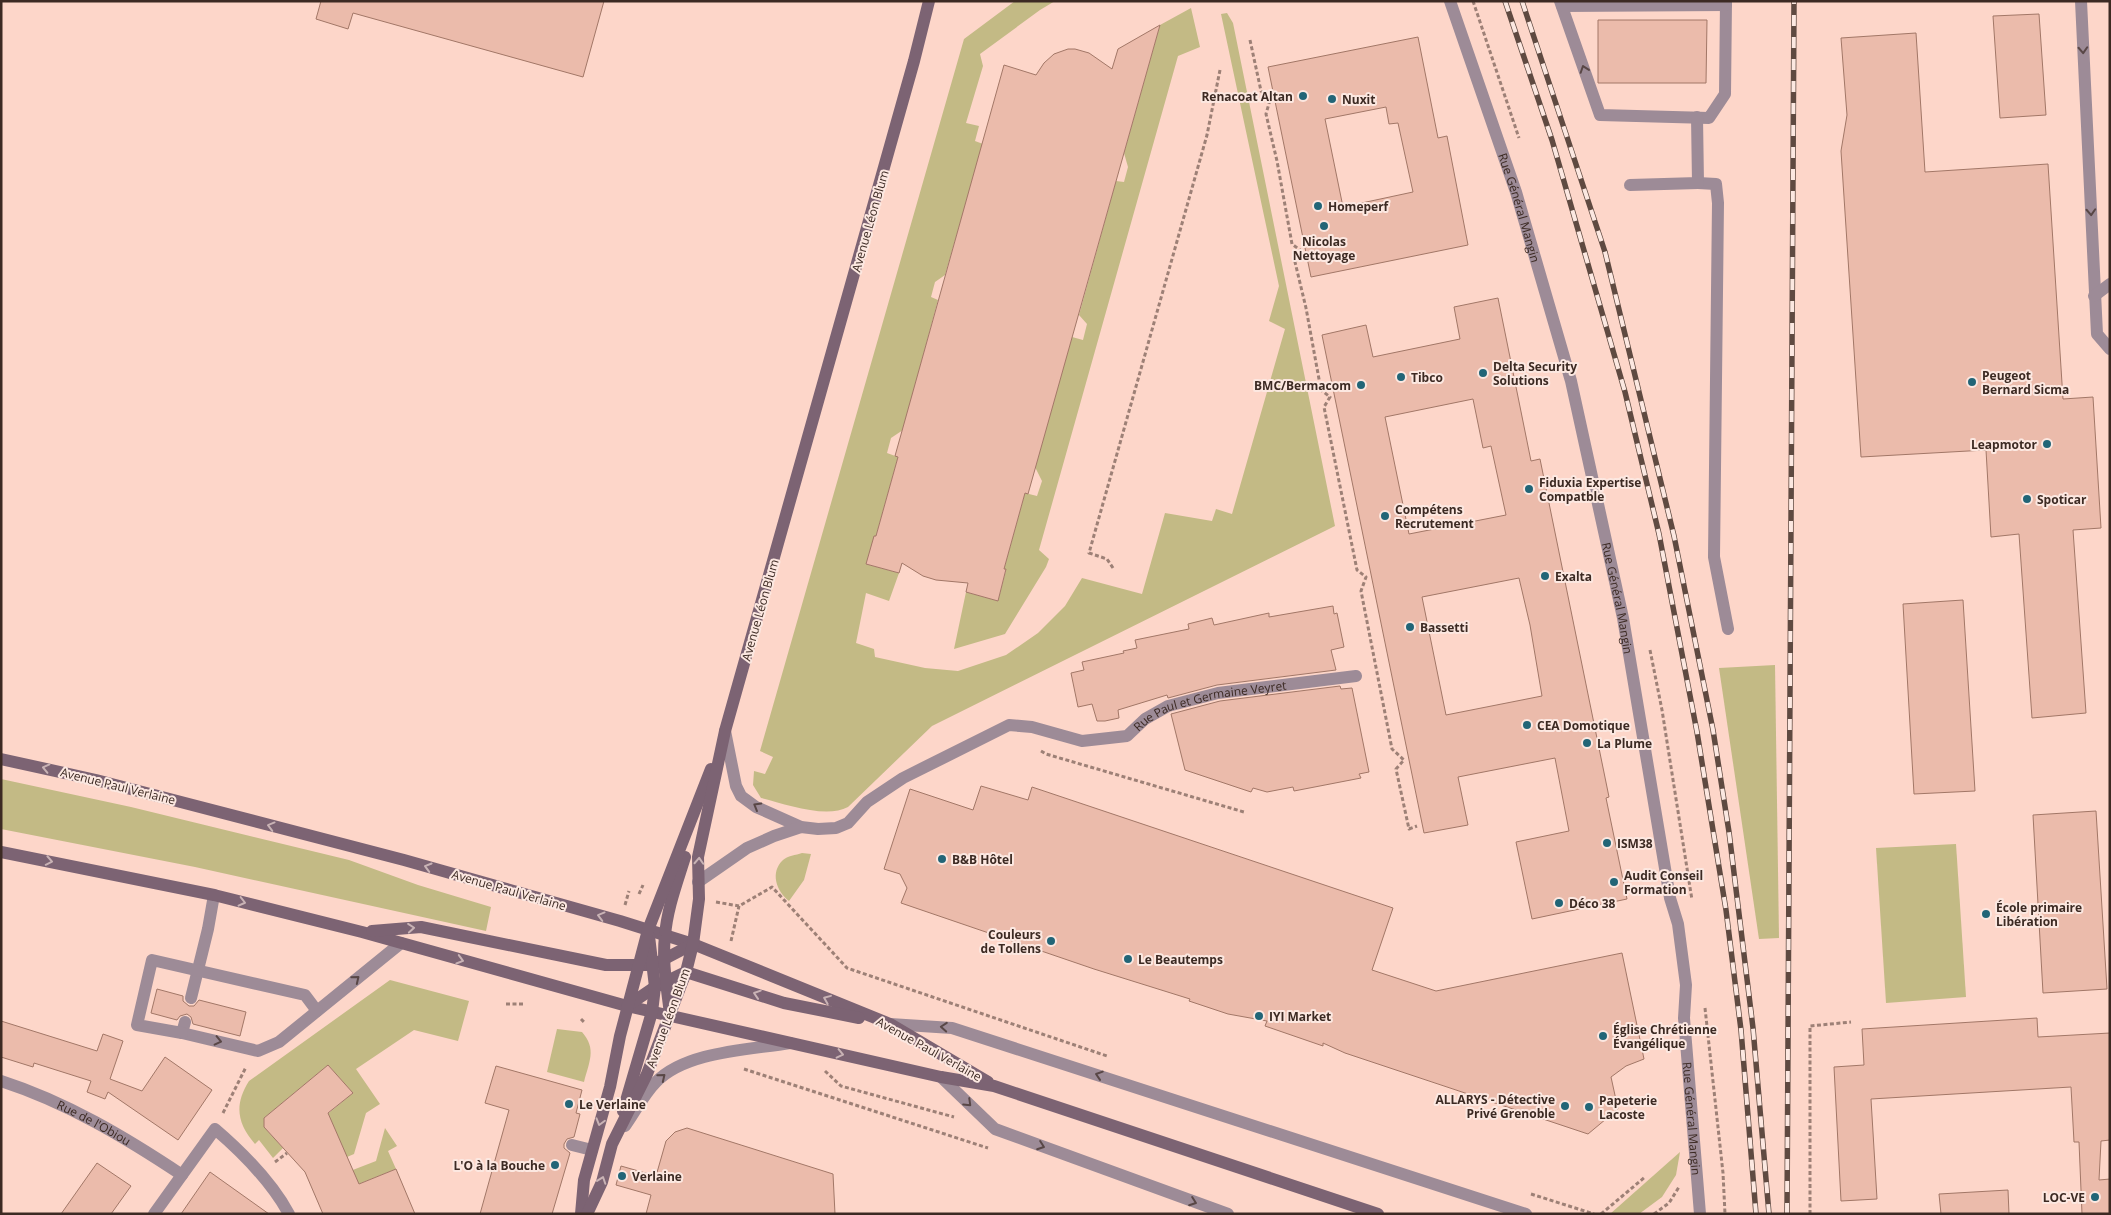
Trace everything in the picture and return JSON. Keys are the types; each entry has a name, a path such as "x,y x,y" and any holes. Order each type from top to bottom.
{"main road":[{"name":"Avenue Léon Blum","path":"587,1214 602,1182 612,1144 648,1074 686,972 693,944 699,899 698,857 725,731 912,71 929,1"},
{"path":"581,1214 584,1180 610,1087 627,1006 648,930 725,731"},
{"name":"Avenue Paul Verlaine","path":"1,758 96,780 404,860 693,944 890,1024 994,1086"},
{"name":"Avenue Léon Blum","path":"659,962 674,891 693,831 697,804"},
{"name":"Avenue Paul Verlaine","path":"1,852 214,895 362,932 627,1006 941,1077 994,1086 1378,1214"},
{"path":"362,932 421,928 606,965 639,965 659,962 693,944"},
{"path":"648,930 659,962 660,984 671,1016"},
{"path":"627,1006 660,984 686,972 784,1003 890,1024"},
{"path":"612,1144 660,984"}],"street":[{"name":"Rue Général Mangin","path":"1450,1 1516,192 1571,381 1623,618 1670,898 1678,924 1686,985 1684,1018 1700,1214"},
{"path":"2081,1 2097,334 2110,349"},
{"path":"1726,3 1725,94 1709,118 1600,115 1561,4 1726,3"},
{"path":"1697,117 1698,183"},
{"path":"1630,185 1716,184 1718,203 1714,557 1728,629"},
{"path":"2094,296 2110,284"},
{"name":"Rue Paul et Germaine Veyret","path":"725,731 736,786 741,796 756,807 801,827 818,829 836,828 848,823 867,802 917,771 1009,725 1032,726 1082,741 1126,736 1145,719 1168,706 1218,693 1356,676"},
{"name":"Rue Paul et Germaine Veyret","path":"698,882 746,848 801,827"},
{"path":"190,998 208,929 214,895"},
{"path":"317,1010 305,995 152,960 137,1025 183,1027 258,1051 279,1042 401,943"},
{"path":"890,1024 952,1028 1526,1214"},
{"path":"612,1144 656,1082 674,1068 706,1057 793,1043"},
{"path":"941,1077 995,1129 1228,1214"},
{"name":"Rue de l'Obiou","path":"1,1081 46,1097 134,1143 182,1175"},
{"path":"154,1214 215,1129 238,1149 260,1174 290,1214"},
{"path":"572,1145 592,1150"}],"path":[{"path":"1250,40 1261,91 1270,100 1266,114 1277,161 1292,244 1300,250 1295,262 1306,308 1321,390 1330,397 1324,406 1357,570 1366,577 1361,591 1392,748 1404,760 1396,769 1408,829 1417,826"},
{"path":"1114,568 1107,559 1089,553 1207,135 1220,70"},
{"path":"1022,726 1025,737 1046,754 1244,812"},
{"path":"740,906 772,887 848,968 1114,1058"},
{"path":"506,1004 524,1004"},
{"path":"580,1019 585,1023"},
{"path":"1810,1214 1810,1026 1851,1022"},
{"path":"215,1129 242,1072 258,1051"},
{"path":"820,1067 841,1086 957,1118"},
{"path":"741,1068 996,1151"},
{"path":"1601,1214 1645,1177"},
{"path":"1528,1192 1594,1214"}],"shaded area":[{"path":"1015,1 1055,1 980,54 983,66 966,123 979,126 975,141 983,144 945,275 935,282 931,297 938,300 903,430 891,438 887,453 898,457 876,536 866,564 899,573 889,601 866,593 856,643 874,649 875,657 925,668 958,671 1006,655 1038,633 1065,606 1082,578 1142,594 1165,513 1212,521 1216,509 1232,514 1285,329 1269,321 1279,286 1221,14 1227,13 1233,23 1335,526 932,726 848,807 828,812 817,811 793,807 761,798 753,785 754,771 765,774 773,757 760,751 964,39"},
{"path":"1191,8 1200,47 1178,56 1039,550 1049,559 1005,634 954,649 966,592 998,601 1006,570 1004,569 1025,493 1037,496 1042,481 1035,467 1072,337 1083,340 1087,324 1079,315 1116,181 1124,182 1128,167 1124,153 1160,25"},
{"path":"1775,665 1779,938 1759,939 1719,668"},
{"path":"1,779 131,807 349,860 418,885 491,907 486,931 195,867 1,829"},
{"path":"1956,844 1966,997 1886,1003 1876,848"},
{"path":"802,853 811,854 804,880 789,901 778,887 776,881 777,870 785,859"},
{"path":"390,980 469,1001 458,1041 414,1030 356,1069 380,1104 366,1113 354,1154 347,1157 319,1121 353,1093 328,1065 264,1118 264,1127 283,1148 273,1158 259,1140 255,1144 244,1129 241,1121 241,1098 249,1081"},
{"path":"557,1029 582,1032 587,1038 591,1050 590,1062 584,1082 547,1072"},
{"path":"385,1128 397,1146 388,1151 396,1169 351,1187 345,1173 376,1161"},
{"path":"1680,1152 1676,1175 1662,1197 1639,1214 1610,1214"}],"building":[{"path":"321,1 604,1 583,77 353,13 348,29 316,19"},
{"path":"2039,14 2046,115 2000,118 1993,16"},
{"path":"1598,20 1707,20 1706,83 1598,83"},
{"path":"1160,25 1028,494 1025,493 1004,569 1006,569 998,601 966,592 968,583 936,580 923,576 902,563 899,573 866,564 874,536 876,536 898,457 895,456 1004,65 1036,75 1044,63 1054,54 1068,49 1075,49 1089,53 1112,69 1118,49"},
{"path":"1916,33 1925,172 2048,164 2063,399 2093,397 2101,528 2073,530 2086,713 2032,718 2019,534 1991,537 1986,450 1861,457 1841,151 1847,115 1841,38"},
{"path":"1418,37 1438,138 1447,136 1468,245 1311,277 1268,67","holes":["1386,107 1389,124 1398,123 1413,192 1343,207 1325,119"]},
{"path":"1498,298 1531,461 1540,459 1609,797 1606,798 1627,899 1532,919 1516,842 1569,831 1555,758 1458,777 1468,825 1424,833 1322,335 1366,325 1373,357 1460,339 1454,307","holes":["1473,399 1483,448 1491,446 1506,515 1409,534 1385,417","1519,578 1530,625 1542,696 1446,715 1422,597"]},
{"path":"1963,600 1975,791 1914,794 1903,604"},
{"path":"1333,606 1334,614 1337,613 1344,647 1331,650 1336,670 1217,685 1168,698 1167,695 1118,710 1119,718 1105,721 1097,721 1092,704 1078,707 1071,673 1084,670 1082,662 1124,653 1123,651 1137,648 1135,640 1189,629 1188,624 1212,618 1214,625 1269,613 1269,617"},
{"path":"1340,686 1341,689 1352,688 1369,772 1359,774 1361,778 1294,791 1293,787 1267,792 1253,788 1251,792 1185,770 1171,714 1220,701"},
{"path":"981,786 1028,800 1032,787 1393,908 1372,970 1436,991 1622,953 1644,1059 1626,1066 1611,1077 1618,1109 1588,1134 1345,1053 1323,1043 1323,1046 1265,1026 1267,1021 1228,1014 1189,1001 1190,999 1094,969 901,903 907,888 900,874 884,869 910,789 973,810"},
{"path":"2096,811 2107,989 2043,993 2033,815"},
{"path":"157,989 183,996 183,1001 189,1006 194,1006 199,1000 246,1012 240,1036 193,1024 191,1017 187,1014 180,1016 177,1020 151,1013"},
{"path":"2037,1018 2038,1037 2110,1033 2110,1140 2101,1141 2099,1180 2110,1179 2110,1214 2082,1214 2079,1142 2074,1142 2071,1087 1871,1099 1877,1199 1841,1201 1834,1067 1864,1065 1862,1029"},
{"path":"1,1021 97,1051 103,1034 123,1041 110,1079 142,1091 165,1057 212,1090 178,1140 108,1092 105,1099 87,1092 91,1081 34,1063 33,1067 1,1057"},
{"path":"328,1065 353,1093 328,1113 359,1184 396,1169 415,1214 323,1214 305,1172 264,1127 264,1118"},
{"path":"496,1066 582,1090 576,1113 580,1114 574,1137 567,1139 564,1144 564,1148 570,1153 552,1214 480,1214 509,1110 485,1103"},
{"path":"687,1128 833,1174 835,1214 646,1214 651,1195 616,1185 621,1166 656,1176 666,1141 675,1132"},
{"path":"97,1163 131,1186 111,1214 61,1214"},
{"path":"210,1172 269,1214 181,1214"},
{"path":"2008,1190 2009,1214 1941,1214 1939,1194"}],"railway":[{"path":"1505,1 1552,140 1625,392 1659,534 1697,732 1726,910 1741,1030 1756,1214"},
{"path":"1522,1 1605,252 1674,536 1713,730 1729,832 1753,1028 1769,1214"},
{"path":"1787,1214 1794,1"}],"place":[{"name":"Renacoat Altan","path":"1303,96"},
{"name":"Nuxit","path":"1332,99"},
{"name":"Homeperf","path":"1318,206"},
{"name":"Nicolas Nettoyage","path":"1324,226"},
{"name":"Delta Security Solutions","path":"1483,373"},
{"name":"Tibco","path":"1401,377"},
{"name":"Peugeot Bernard Sicma","path":"1972,382"},
{"name":"BMC/Bermacom","path":"1361,385"},
{"name":"Leapmotor","path":"2047,444"},
{"name":"Fiduxia Expertise Compatble","path":"1529,489"},
{"name":"Spoticar","path":"2027,499"},
{"name":"Compétens Recrutement","path":"1385,516"},
{"name":"Exalta","path":"1545,576"},
{"name":"Bassetti","path":"1410,627"},
{"name":"CEA Domotique","path":"1527,725"},
{"name":"La Plume","path":"1587,743"},
{"name":"ISM38","path":"1607,843"},
{"name":"B&B Hôtel","path":"942,859"},
{"name":"Audit Conseil Formation","path":"1614,882"},
{"name":"Déco 38","path":"1559,903"},
{"name":"École primaire Libération","path":"1986,914"},
{"name":"Couleurs de Tollens","path":"1051,941"},
{"name":"Le Beautemps","path":"1128,959"},
{"name":"IYI Market","path":"1259,1016"},
{"name":"Église Chrétienne Évangélique","path":"1603,1036"},
{"name":"Le Verlaine","path":"569,1104"},
{"name":"ALLARYS - Détective Privé Grenoble","path":"1565,1106"},
{"name":"Papeterie Lacoste","path":"1589,1107"},
{"name":"L'O à la Bouche","path":"555,1165"},
{"name":"Verlaine","path":"622,1176"},
{"name":"LOC-VE","path":"2095,1197"}]}
